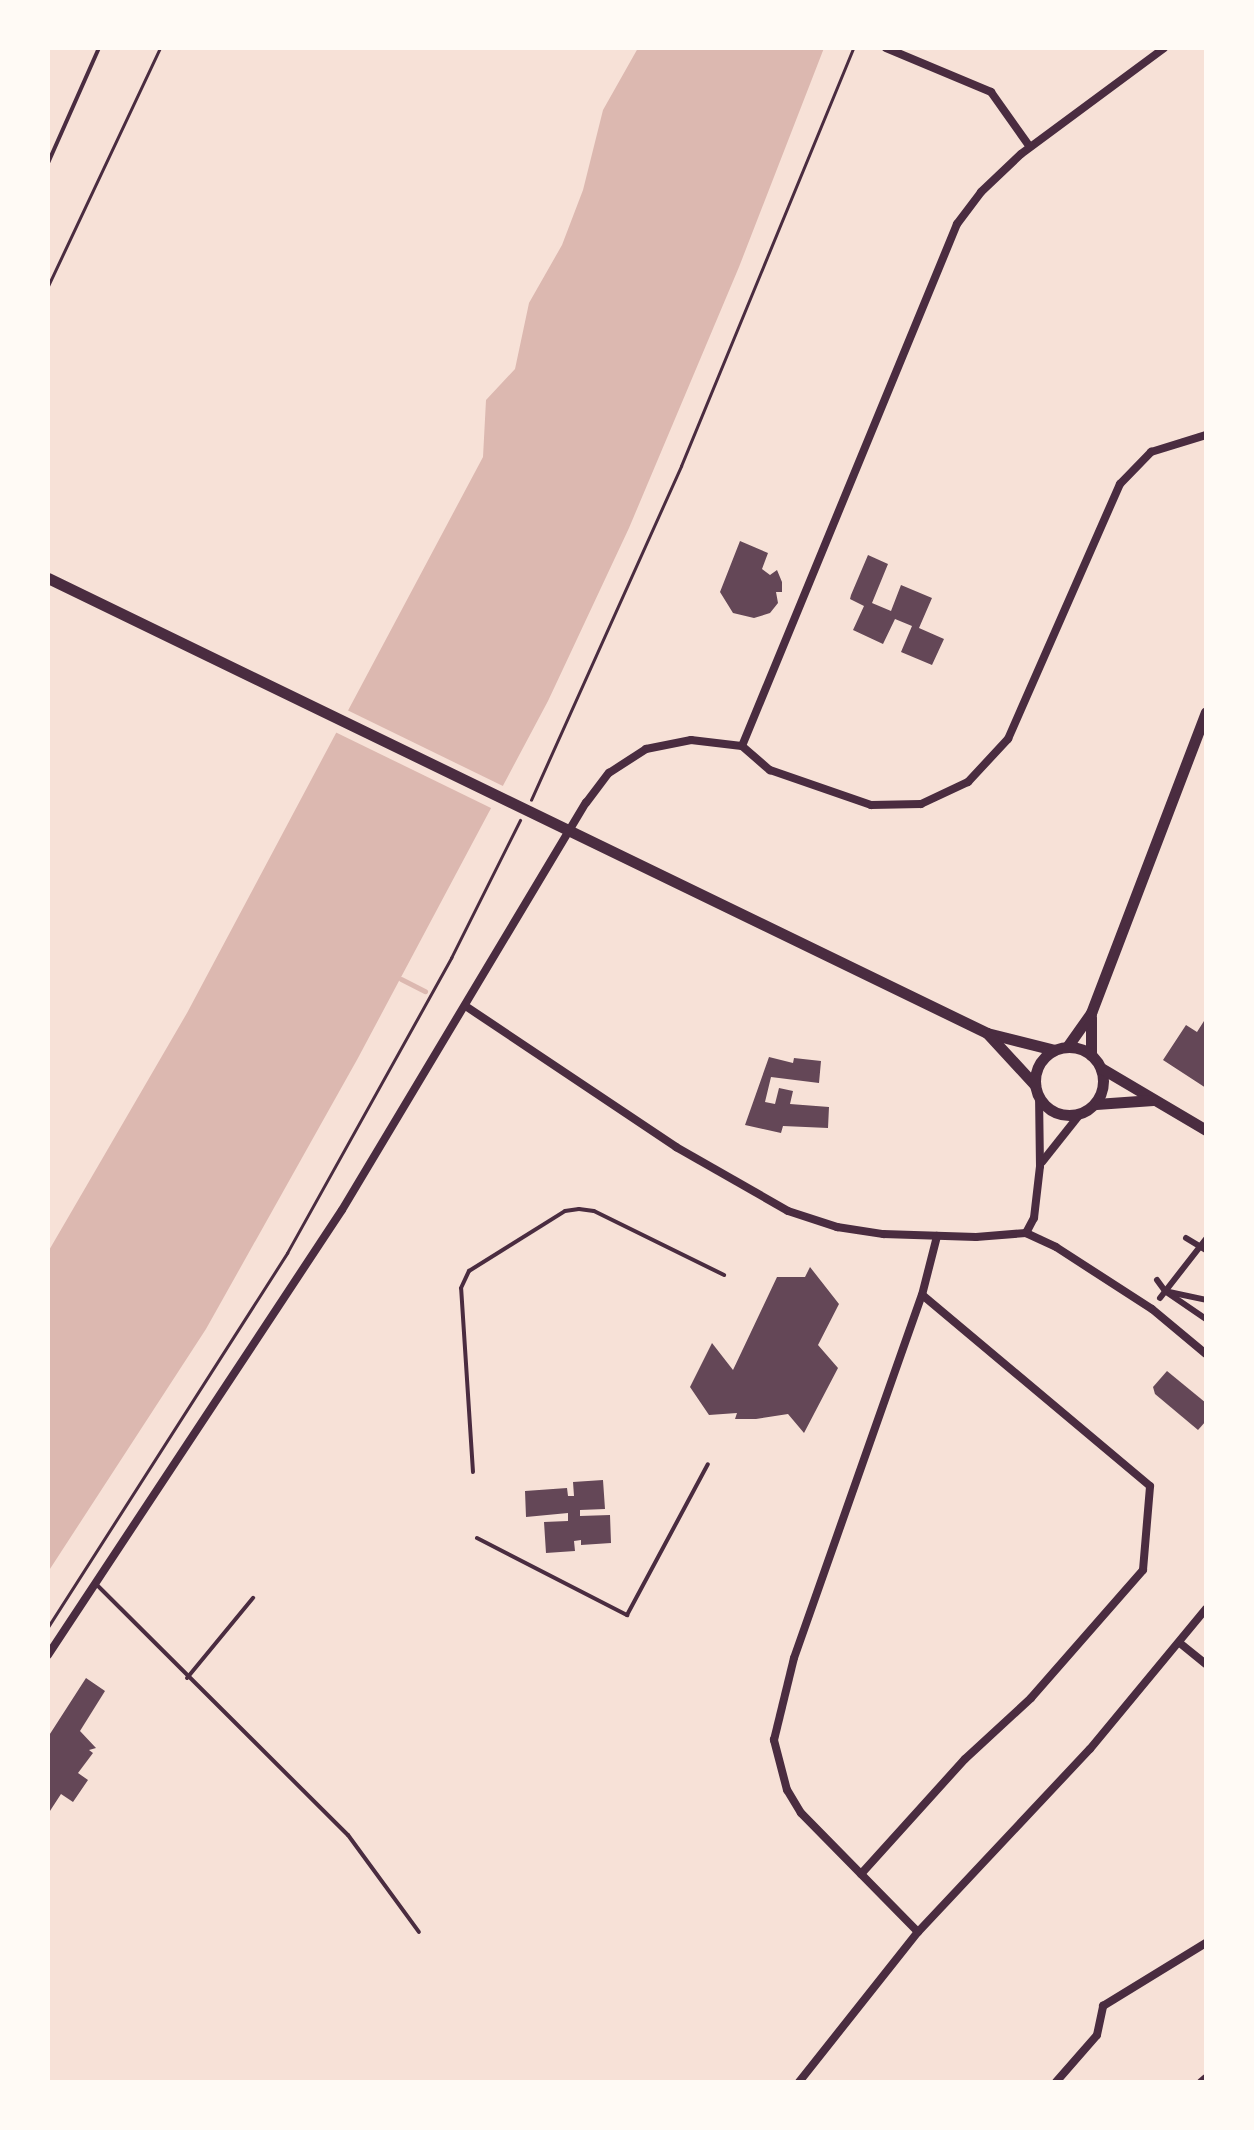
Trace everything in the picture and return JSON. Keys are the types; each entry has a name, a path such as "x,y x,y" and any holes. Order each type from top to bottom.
{"main road":[{"path":"48,578 987,1034 1091,1055"},
{"path":"1037,1092 1038,1066 1061,1049 1091,1013 1206,712"},
{"path":"1091,1013 1091,1055 1101,1068 1206,1130"},
{"path":"987,1034 1053,1112 1080,1114 1096,1104 1153,1100"},
{"path":"1096,1104 1103,1087 1101,1068"}],"street":[{"path":"886,48 991,92 1030,147"},
{"path":"742,746 936,266 957,224 981,192 1030,147 1164,48"},
{"path":"48,1655 285,1298 467,1007 548,863 609,773 646,749 691,740 742,746 770,770 855,802 905,806 952,791 982,771 1008,739 1120,484 1142,459 1165,444 1206,435"},
{"path":"467,1007 676,1147 765,1200 836,1227 937,1236 1026,1233 1152,1309 1206,1354"},
{"path":"1026,1233 1034,1218 1040,1166 1037,1092"},
{"path":"1040,1166 1080,1114"},
{"path":"918,1932 801,1813 788,1790 774,1740 794,1658 922,1295 937,1236"},
{"path":"1186,1238 1203,1249"},
{"path":"1163,1295 1203,1249 1206,1239"},
{"path":"1157,1280 1163,1295 1206,1319"},
{"path":"861,1874 965,1760 1031,1698 1143,1570 1150,1486 922,1295"},
{"path":"1163,1295 1206,1300"},
{"path":"799,2082 918,1932 1182,1644 1206,1609"},
{"path":"1182,1644 1206,1664"},
{"path":"1056,2082 1097,2035 1103,2006 1206,1943"}],"lane":[{"path":"48,164 98,48"},
{"path":"473,1472 461,1288 469,1271 565,1211 579,1208 724,1275"},
{"path":"478,1538 627,1615 708,1464"},
{"path":"95,1583 186,1678 348,1835 419,1932"},
{"path":"186,1678 253,1598"}],"path":[{"path":"48,286 160,48"},
{"path":"48,1626 272,1277 474,910 558,744 681,466 852,48"}],"shaded area":[{"path":"638,48 824,48 739,267 629,528 548,701 358,1058 206,1329 48,1572 48,1252 187,1013 483,457 486,400 515,369 529,303 562,245 583,190 603,110"}],"pier":[{"path":"345,709 509,789 498,811 334,731"}],"building":[{"path":"740,541 768,553 762,569 770,575 777,570 782,582 782,592 776,592 778,603 770,613 754,618 733,613 720,592"},
{"path":"868,555 888,564 872,603 891,611 901,585 932,598 919,628 944,639 932,665 901,652 912,626 895,619 883,644 853,630 864,606 850,599"},
{"path":"1204,1021 1206,1088 1163,1060 1186,1025 1197,1032"},
{"path":"769,1057 793,1063 794,1058 821,1061 819,1083 771,1077 765,1102 775,1104 779,1088 793,1091 790,1104 829,1107 828,1128 783,1126 781,1133 745,1125"},
{"path":"810,1267 839,1304 818,1345 838,1368 804,1433 788,1414 756,1419 735,1419 737,1413 709,1415 690,1387 712,1343 733,1370 777,1277 805,1277"},
{"path":"1167,1371 1206,1403 1206,1421 1198,1430 1155,1394 1153,1387"},
{"path":"603,1480 605,1509 580,1510 580,1516 610,1515 611,1543 581,1545 581,1540 574,1541 575,1551 546,1553 544,1522 568,1521 568,1513 526,1517 525,1491 567,1488 568,1496 574,1496 573,1482"},
{"path":"86,1678 105,1691 80,1731 96,1748 89,1750 93,1753 78,1773 88,1780 73,1802 61,1794 48,1814 48,1737"}],"waterway":[{"path":"401,979 425,991"}]}
